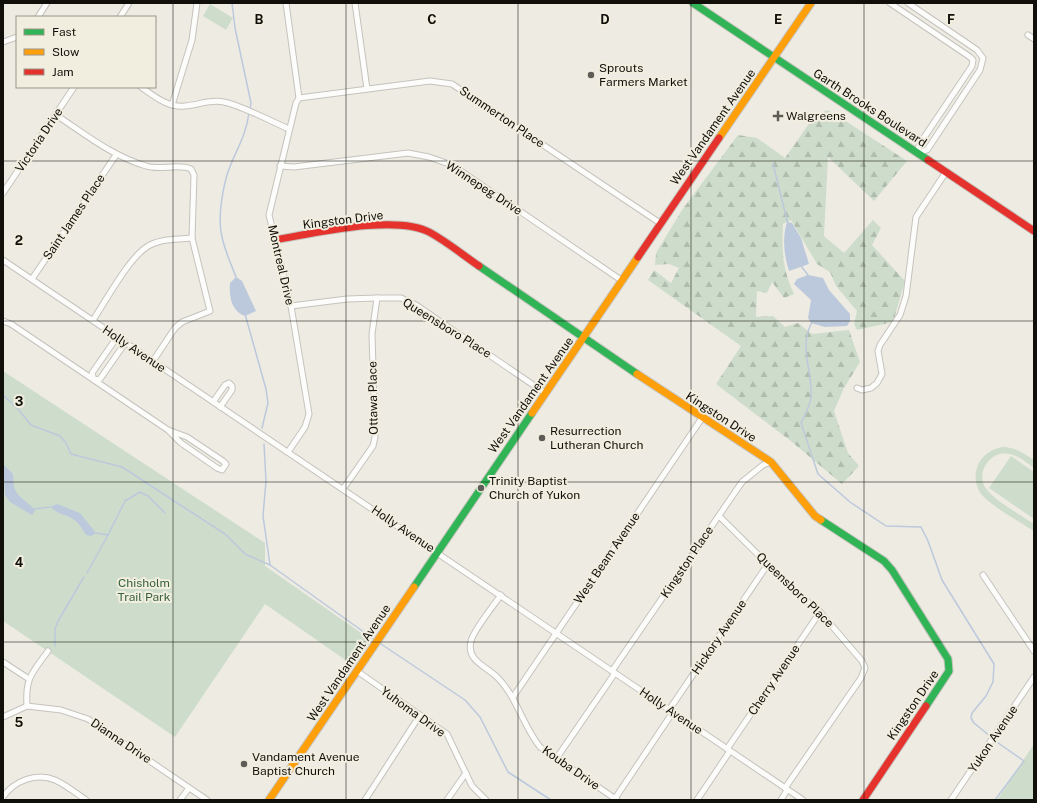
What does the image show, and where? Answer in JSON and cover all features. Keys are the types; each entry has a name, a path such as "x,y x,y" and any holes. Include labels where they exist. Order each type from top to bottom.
{"street":[{"path":"39,16 48,3"},
{"path":"121,16 129,3"},
{"path":"172,105 192,40 197,3"},
{"name":"Montreal Drive","path":"286,3 299,98 296,103 289,129 269,215 291,306 309,414 305,427 288,452"},
{"path":"355,3 367,89"},
{"name":"Garth Brooks Boulevard","path":"693,3 1034,230"},
{"name":"West Vandament Avenue","path":"270,800 436,552 811,3"},
{"path":"890,3 970,56 973,60 972,66 919,145 918,153 928,150 980,70 983,58 977,50 908,3"},
{"path":"914,19 919,11"},
{"path":"1028,35 1034,39"},
{"path":"3,42 16,37"},
{"name":"Summerton Place","path":"299,98 430,81 452,84 660,224"},
{"path":"960,84 968,89"},
{"name":"Victoria Drive","path":"3,193 73,88"},
{"path":"142,88 162,101 172,105 184,106 212,100 226,102 289,129"},
{"path":"56,115 116,155 157,169 184,166 191,169 194,175 192,238 210,311 182,322 175,328 153,361"},
{"path":"930,128 938,134"},
{"name":"Winnepeg Drive","path":"280,166 294,167 408,153 429,157 452,165 621,280"},
{"name":"Saint James Place","path":"32,279 116,155"},
{"path":"857,388 862,390 870,388 878,383 882,374 878,351 880,345 900,315 906,296 916,217 946,172"},
{"name":"Kingston Drive","path":"274,240 382,224 418,227 428,231 702,418 771,462 815,516 884,561 892,570 948,659 949,671 944,681 863,800"},
{"path":"93,320 134,259 142,250 162,241 192,238"},
{"name":"Holly Avenue","path":"3,260 803,800"},
{"name":"Ottawa Place","path":"343,489 373,446 375,437 372,334 377,298"},
{"name":"Queensboro Place","path":"291,306 346,299 401,298 416,305 545,392"},
{"path":"3,315 11,324"},
{"path":"3,321 11,324 168,430 181,443 211,464 222,470 225,468 226,464 217,457 187,437 168,430"},
{"path":"121,339 123,346 100,379 94,380 92,373 115,340 121,339"},
{"path":"212,402 225,385 229,384 232,386 232,390 220,407"},
{"name":"West Beam Avenue","path":"513,697 702,418"},
{"name":"Kingston Place","path":"556,759 742,482 763,465 771,462"},
{"name":"Queensboro Place","path":"719,516 798,594 820,612 862,661 865,668 861,678 786,789 781,800"},
{"name":"Hickory Avenue","path":"615,800 671,711 768,564"},
{"path":"983,575 1034,651"},
{"name":"Kouba Drive","path":"501,595 471,640 470,647 472,656 477,662 497,677 513,697 531,736 540,747 615,800"},
{"name":"Cherry Avenue","path":"697,800 820,612"},
{"path":"3,717 27,706 25,690 29,679 48,651"},
{"path":"3,662 29,679"},
{"name":"Yuhoma Drive","path":"357,671 447,734 472,786 486,800"},
{"name":"Yukon Avenue","path":"952,800 1032,686 1034,677"},
{"name":"Dianna Drive","path":"27,706 61,710 88,719 207,800"},
{"path":"365,800 420,715"},
{"path":"447,800 466,773"},
{"path":"3,797 12,786 33,776 54,779 85,800"},
{"path":"180,800 189,788"}],"green space":[{"path":"210,4 233,18 226,30 203,16"},
{"path":"827,110 907,161 874,201 828,157 824,236 844,253 873,220 881,228 872,245 905,281 893,322 857,330 854,324 857,311 836,286 830,272 817,264 791,220 783,224 783,252 787,276 794,294 784,298 772,282 767,293 757,291 756,317 773,316 785,327 798,323 812,334 849,330 860,362 844,388 834,411 848,453 859,466 842,484 792,442 716,384 741,346 648,280 654,270 671,283 679,268 669,264 655,265 656,253 682,210 738,135 757,138 785,158 813,118"},
{"name":"Chisholm Trail Park","path":"3,371 265,543 265,566 364,635 369,644 354,666 265,604 175,737 3,621"},
{"path":"1002,447 1015,449 1034,460 1034,468 1013,455 1004,453 998,455 992,458 984,468 982,474 985,487 994,497 1034,524 1034,531 992,504 981,494 977,487 976,472 980,461 988,453"},
{"path":"1011,456 1034,472 1034,519 989,488"},
{"path":"1034,744 1034,800 997,800"}],"water":[{"path":"787,222 792,223 801,238 809,264 789,271 784,246 784,234"},
{"path":"808,275 823,278 829,290 850,314 850,321 847,326 825,327 811,323 808,318 811,300 794,284 797,279"},
{"path":"236,277 242,281 256,311 245,316 237,311 231,298 230,283"},
{"path":"3,464 13,474 14,485 18,494 35,511 32,515 10,502 5,495"},
{"path":"57,504 80,513 96,533 91,536 86,535 77,522 50,507"}],"waterway":[{"path":"232,3 235,28 251,103 250,109"},
{"path":"236,277 226,252 220,220 223,190 228,172 244,133 249,113"},
{"path":"773,164 788,224"},
{"path":"801,266 808,275 807,277"},
{"path":"245,314 266,389 268,403 262,428"},
{"path":"812,322 806,341 811,397 801,423 818,474 850,502 886,526 921,527 928,541 942,580 994,664 993,682 986,696 972,713 971,718 974,723 991,737"},
{"path":"3,395 18,409 31,425 60,436 66,443 71,454 122,467 225,534 245,554 270,565 375,640"},
{"path":"264,444 266,481 263,516 270,565"},
{"path":"87,573 125,501 140,492 148,496 165,513"},
{"path":"34,509 50,507"},
{"path":"96,533 108,535"},
{"path":"55,646 55,629 58,621 84,577"},
{"path":"378,642 465,700 480,717 508,772 551,800"},
{"path":"994,740 1024,761 995,800"}],"traffic: fast":[{"path":"693,3 928,160"},
{"path":"479,266 637,374"},
{"path":"414,587 532,413"},
{"path":"821,520 884,561 892,570 948,659 949,671 926,706"}],"traffic: slow":[{"path":"719,138 811,3"},
{"path":"532,413 638,257"},
{"path":"637,374 771,462 815,516 821,520"},
{"path":"269,800 414,587"}],"traffic: jam":[{"path":"638,257 719,138"},
{"path":"928,160 1034,231"},
{"path":"274,240 353,227 375,225 414,227 429,232 479,266"},
{"path":"863,800 926,706"}],"place":[{"name":"Sprouts Farmers Market","path":"591,75"},
{"name":"Walgreens","path":"778,116"},
{"name":"Resurrection Lutheran Church","path":"542,438"},
{"name":"Trinity Baptist Church of Yukon","path":"481,488"},
{"name":"Vandament Avenue Baptist Church","path":"244,764"}]}
